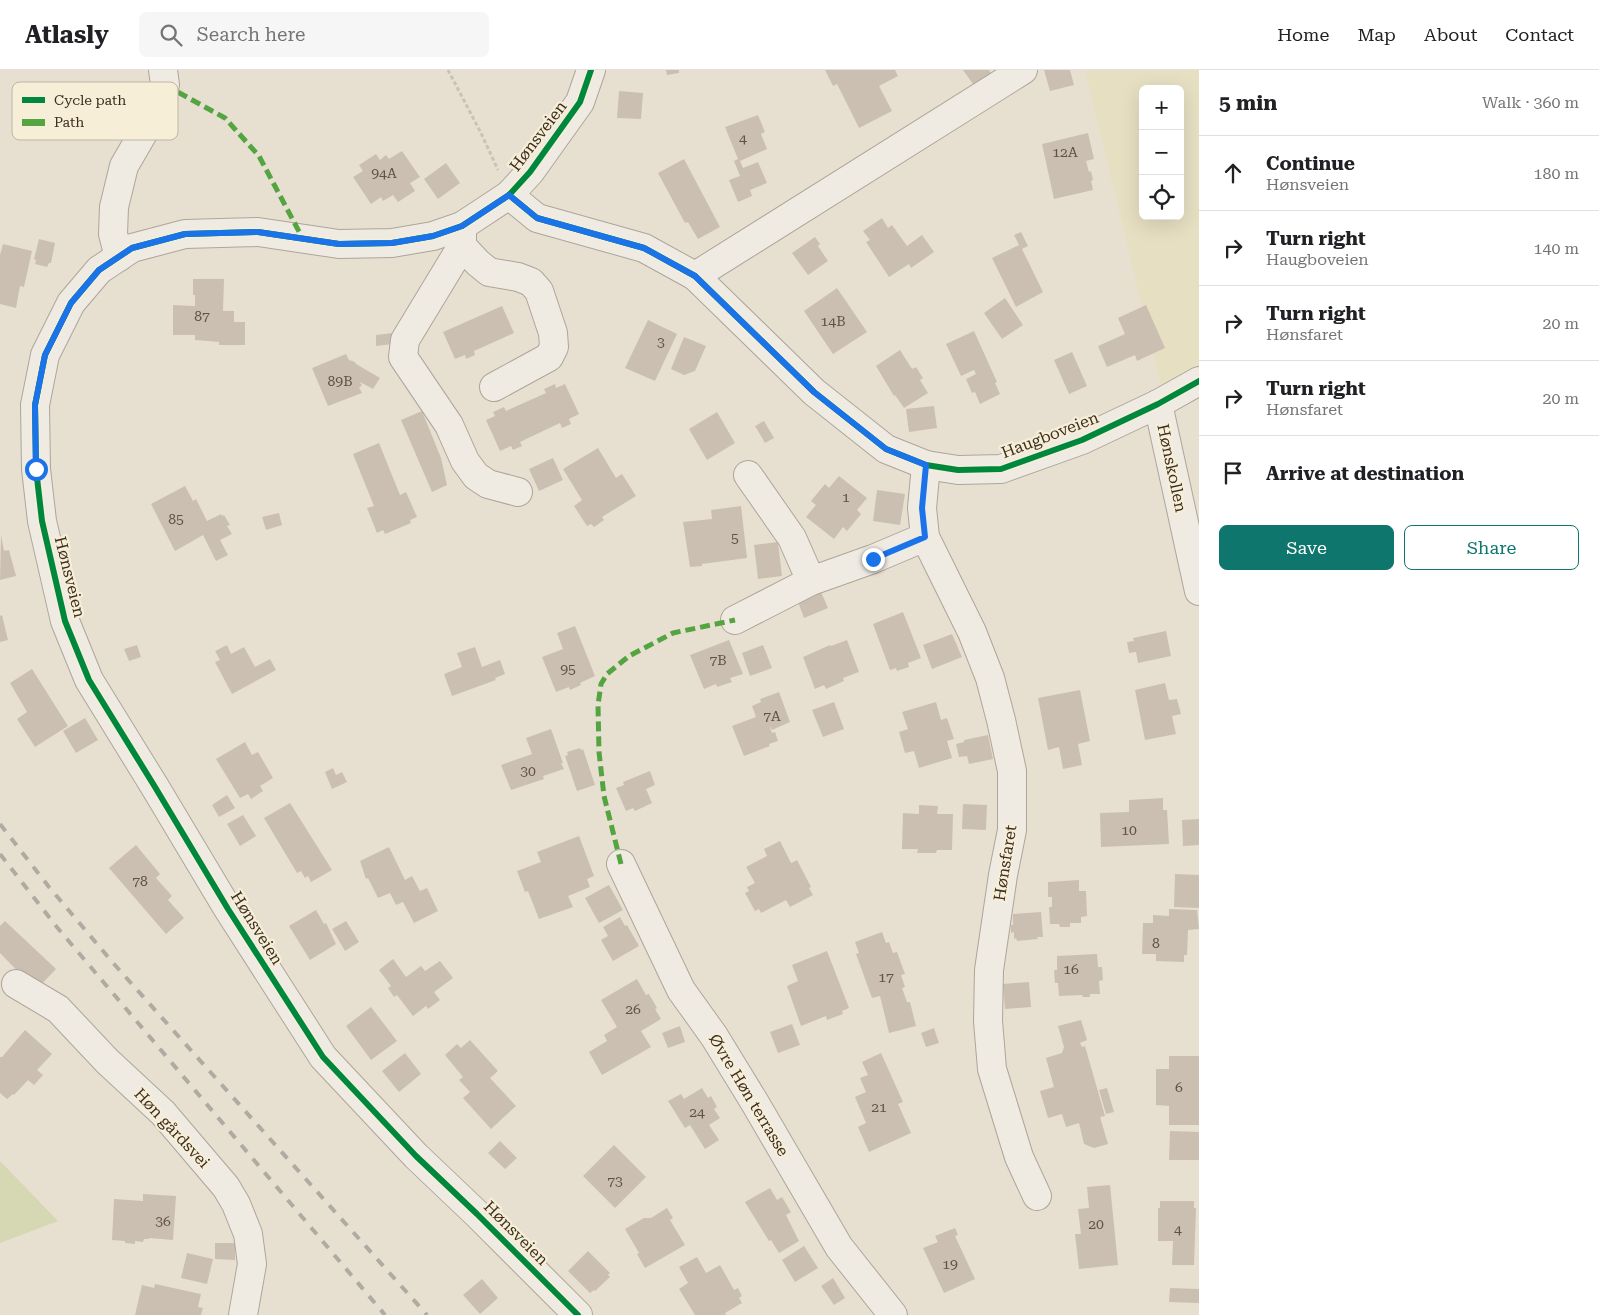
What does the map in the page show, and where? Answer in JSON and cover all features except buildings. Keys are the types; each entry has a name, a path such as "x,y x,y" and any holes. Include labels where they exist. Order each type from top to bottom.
{"street":[{"name":"Hønsveien","path":"578,1315 478,1214 416,1156 323,1057 228,909 156,787 89,680 66,620 42,521 36,469 35,405 45,355 71,303 99,270 132,248 185,234 258,232 339,244 392,243 433,236 462,236 509,195 536,165 580,102 591,70"},
{"path":"695,276 1023,70"},
{"path":"119,257 114,234 114,207 124,166 139,140"},
{"name":"Haugboveien","path":"509,195 537,218 644,248 695,276 814,392 886,449 926,465 958,470 1001,469 1082,440 1158,404 1199,381"},
{"path":"462,236 478,263 489,272 518,277 531,282 538,291 553,333 554,347 549,357 494,388"},
{"path":"462,236 405,340 403,357 450,425 465,461 476,476 488,484 518,492"},
{"name":"Hønskollen","path":"1158,404 1199,591"},
{"name":"Hønsfaret","path":"926,465 922,508 925,537 972,632 990,678 1012,771 1012,830 1003,875 989,970 988,1022 992,1069 1019,1157 1037,1196"},
{"path":"748,475 792,538 811,581"},
{"path":"735,620 811,581 873,559 925,537"},
{"name":"Øvre Høn terrasse","path":"621,864 681,990 714,1036 840,1247 893,1315"},
{"name":"Høn gårdsvei","path":"16,984 58,1009 107,1061 163,1114 226,1187 236,1204 248,1234 252,1264 243,1315"}],"path":[{"path":"448,70 481,133 509,195"}],"shaded area":[{"path":"1085,70 1199,70 1199,366 1161,385"}],"green space":[{"path":"0,1161 58,1221 0,1243"}],"railway":[{"path":"0,824 49,887 114,964 427,1315"},
{"path":"0,854 56,926 385,1315"}],"marked path":[{"path":"178,92 225,118 259,156 303,239"},
{"path":"621,864 604,796 599,752 598,705 601,684 607,674 629,656 673,633 735,620"}],"cycle path":[{"path":"578,1315 416,1156 323,1057 228,909 89,680 65,621 42,521 36,469 35,405 45,355 71,303 99,270 132,248 185,234 258,232 339,244 392,243 433,236 462,226 509,195 530,172 580,102 591,70"},
{"path":"509,195 537,218 644,248 695,276 814,392 886,449 926,465 958,470 1001,469 1082,440 1158,404 1199,381"}],"route":[{"path":"36,469 35,405 45,355 71,303 99,270 132,248 185,234 258,232 339,244 392,243 433,236 462,226 509,195 537,218 644,248 695,276 814,392 886,449 926,465 922,508 925,537 873,559"}]}
